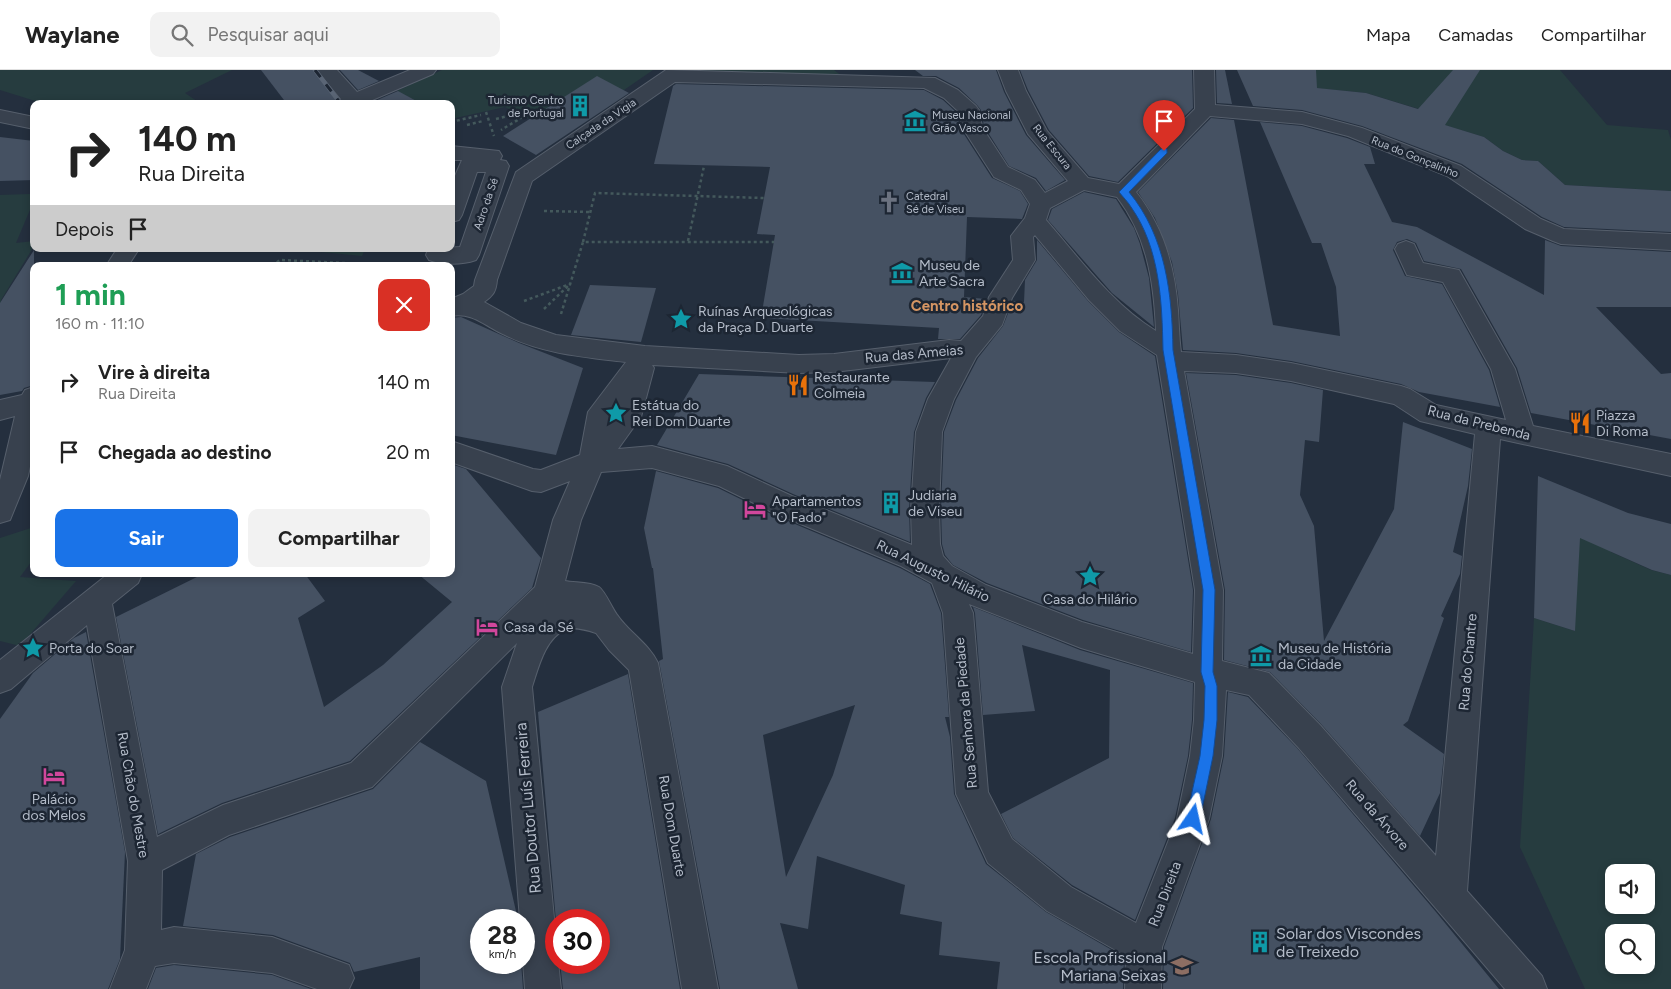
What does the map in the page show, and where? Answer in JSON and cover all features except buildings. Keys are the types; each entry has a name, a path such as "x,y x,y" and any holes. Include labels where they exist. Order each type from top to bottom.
{"street":[{"path":"327,70 349,100"},
{"path":"355,100 426,70"},
{"name":"Rua Escura","path":"1008,70 1016,91 1038,134 1081,183 1124,192"},
{"path":"1124,192 1205,110 1204,70"},
{"path":"675,73 852,76 928,82 951,94 969,110 972,127 1001,172 1028,185 1038,212 1086,280 1128,325 1169,355"},
{"name":"Calçada da Vigia","path":"523,177 675,73"},
{"name":"Rua do Gonçalinho","path":"1205,110 1302,118 1355,132 1454,171 1533,224 1561,236 1671,242"},
{"path":"0,116 30,122"},
{"path":"455,153 486,154 502,158 512,162 523,177"},
{"name":"Adro da Sé","path":"438,252 437,255 468,255 499,166 469,165 455,204"},
{"name":"Adro da Sé","path":"485,285 523,177"},
{"path":"1038,212 1081,183"},
{"name":"Rua Direita","path":"1124,192 1140,215 1159,258 1167,314 1169,355 1209,590 1207,672 1211,686 1206,756 1193,819 1144,947 1143,989"},
{"name":"Rua das Ameias","path":"455,307 479,309 513,329 554,344 645,355 761,363 834,363 949,349 967,352 994,319 1001,297 1024,260 1022,236 1038,212"},
{"path":"1406,249 1415,269 1452,276 1503,369 1523,435"},
{"path":"455,306 471,300 485,285"},
{"path":"485,285 487,303 501,321"},
{"path":"944,577 930,561 926,544 926,486 929,432 941,398 967,352"},
{"path":"528,652 548,592 567,520 592,462 628,417 645,355"},
{"name":"Rua da Prebenda","path":"1169,355 1300,374 1400,396 1429,414 1671,465"},
{"path":"0,410 30,401"},
{"path":"0,512 15,476 30,409"},
{"name":"Rua do Chantre","path":"1448,897 1488,427"},
{"name":"Rua Augusto Hilário","path":"455,452 532,480 541,481 592,462 652,457 727,477 782,504 911,557 976,594 1081,635 1207,672"},
{"path":"0,678 33,648 124,577"},
{"name":"Rua Senhora da Piedade","path":"944,577 958,613 972,794 1000,851 1059,899 1144,947"},
{"path":"548,592 591,597 604,623"},
{"path":"146,861 223,821 361,776 548,592"},
{"name":"Rua Chão do Mestre","path":"97,600 146,861 143,950 128,989"},
{"path":"528,652 539,635 552,621 559,617 581,615 604,623"},
{"name":"Rua Dom Duarte","path":"604,623 622,644 643,663 700,989"},
{"name":"Rua Doutor Luís Ferreira","path":"528,652 517,687 543,989"},
{"name":"Rua da Árvore","path":"1207,672 1258,683 1309,736 1529,989"},
{"path":"143,950 174,945 272,955 336,978"}],"path":[{"path":"486,112 494,136"},
{"path":"455,121 481,115"},
{"path":"496,118 512,115 520,118 500,130"},
{"path":"688,242 704,166"},
{"path":"560,319 583,242 595,192 764,198"},
{"path":"511,211 591,212"},
{"path":"583,242 774,242"},
{"path":"277,262 280,260 326,262"},
{"path":"526,300 571,284"},
{"path":"540,313 571,284"}],"green space":[{"path":"0,70 232,70 185,93 195,100 32,100 0,90"},
{"path":"442,70 653,70 624,90 530,119 505,107 455,118 455,100 414,100 397,91"},
{"path":"699,70 834,70 842,76 694,73"},
{"path":"1316,70 1560,70 1607,125 1668,130 1671,140 1671,191 1565,185 1538,161 1522,160 1503,151 1484,137 1444,125 1419,109 1366,93 1303,87"},
{"path":"30,194 30,210 16,243 30,241 30,252 1,300 0,344 0,195"},
{"path":"321,252 364,252 362,256"},
{"path":"1565,526 1612,543 1611,552 1651,570 1671,575 1671,989 1585,989 1520,847 1534,618 1575,631"},
{"path":"30,528 30,563 20,577 76,581 20,646 0,641 0,538"}],"railway":[{"path":"315,70 338,100"}],"place":[{"name":"Turismo Centro de Portugal","path":"580,106"},
{"name":"Museu Nacional Grão Vasco","path":"915,121"},
{"name":"Catedral Sé de Viseu","path":"889,202"},
{"name":"Museu de Arte Sacra","path":"902,273"},
{"name":"Ruínas Arqueológicas da Praça D. Duarte","path":"681,319"},
{"name":"Restaurante Colmeia","path":"798,385"},
{"name":"Estátua do Rei Dom Duarte","path":"616,413"},
{"name":"Piazza Di Roma","path":"1580,423"},
{"name":"Judiaria de Viseu","path":"891,503"},
{"name":"Apartamentos \"O Fado\"","path":"755,509"},
{"name":"Casa do Hilário","path":"1090,576"},
{"name":"Casa da Sé","path":"487,627"},
{"name":"Porta do Soar","path":"33,648"},
{"name":"Museu de História da Cidade","path":"1261,656"},
{"name":"Palácio dos Melos","path":"54,776"},
{"name":"Solar dos Viscondes de Treixedo","path":"1260,942"},
{"name":"Escola Profissional Mariana Seixas","path":"1182,966"}],"district":[{"name":"Centro histórico","path":"967,306"}],"route":[{"path":"1164,151 1124,192 1136,206 1159,258 1167,314 1168,350 1209,590 1207,672 1211,686 1210,720 1206,756 1193,819"}]}
